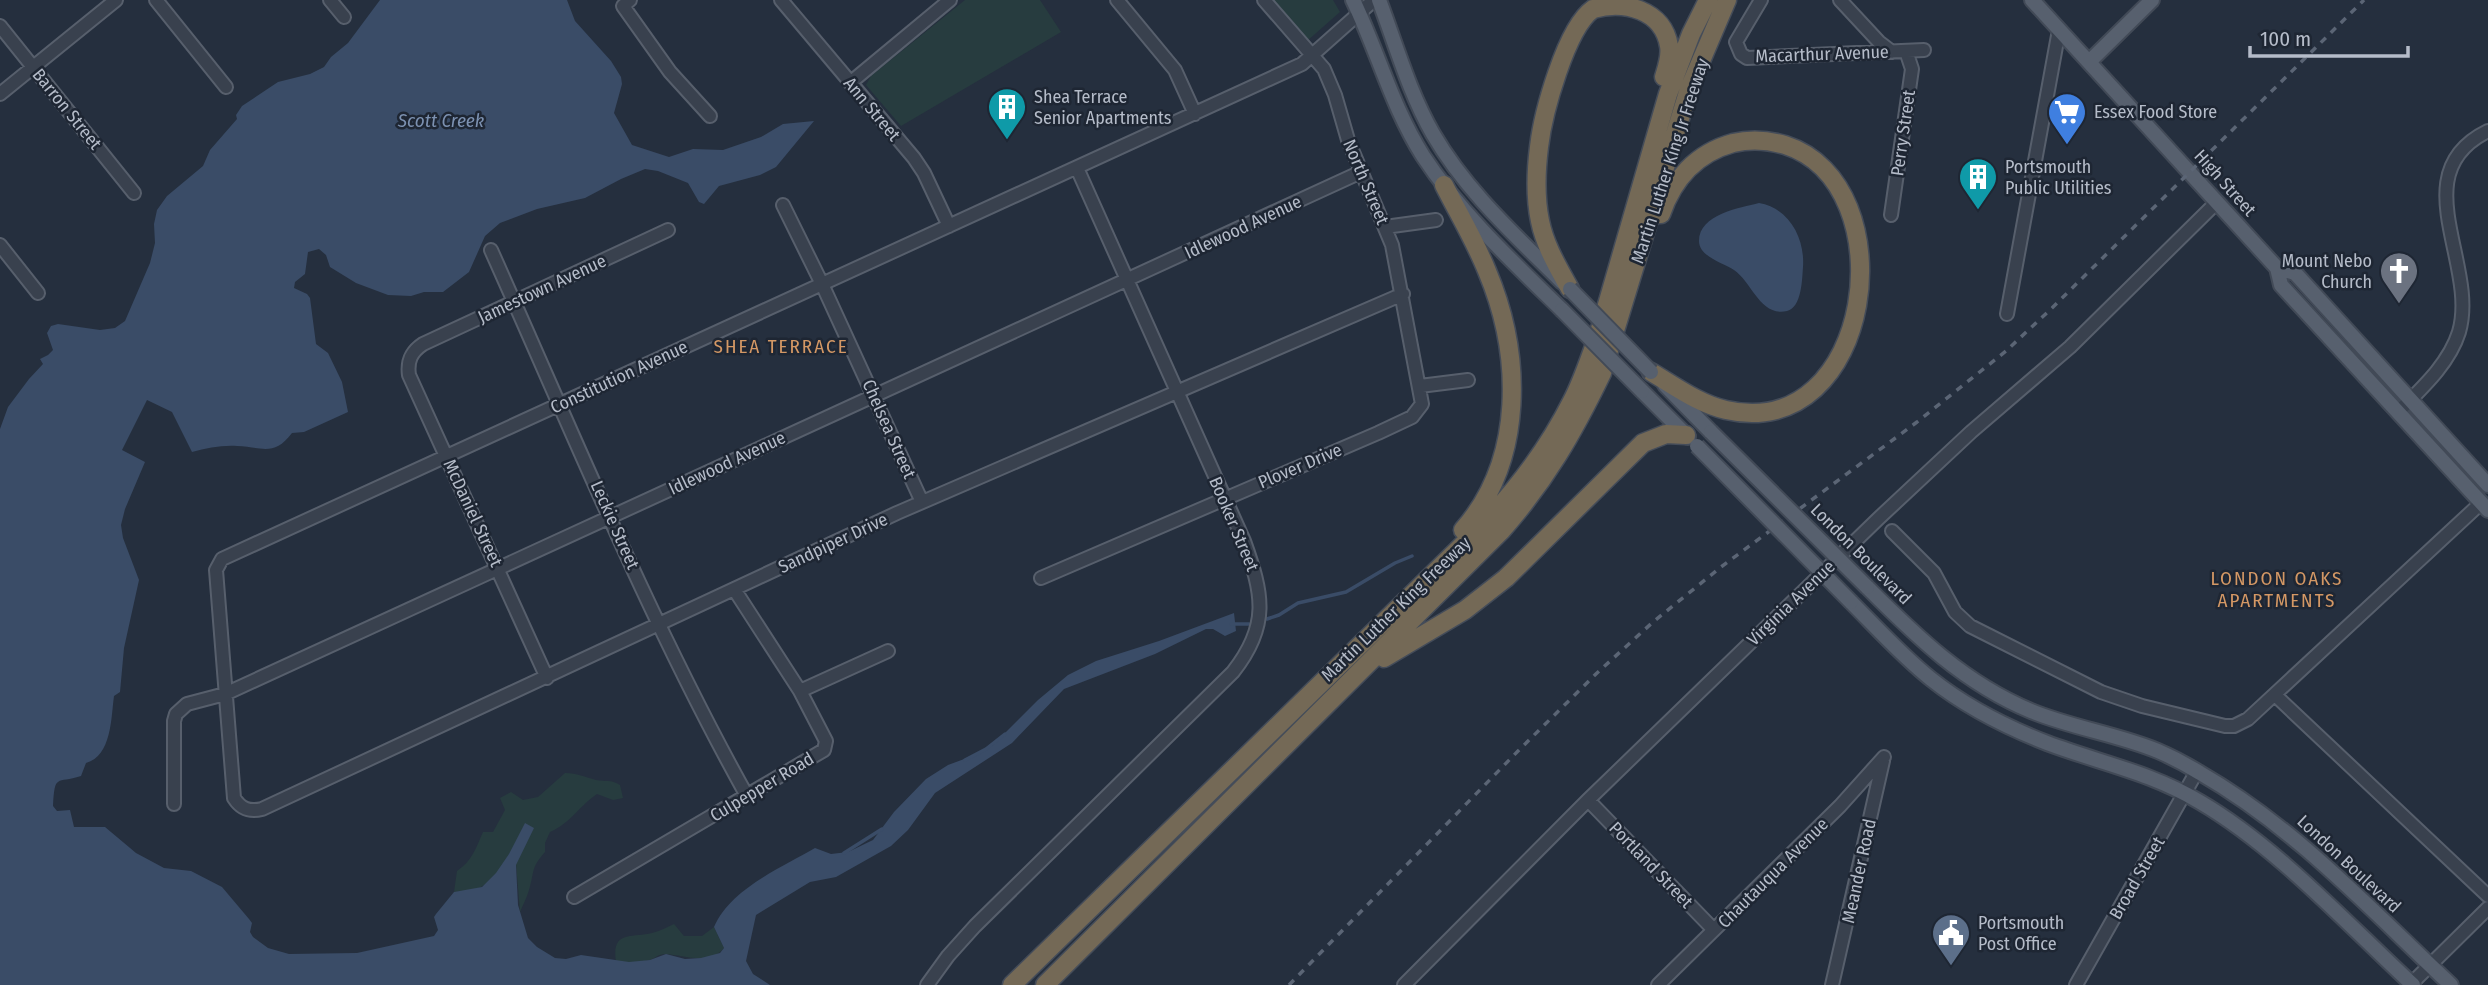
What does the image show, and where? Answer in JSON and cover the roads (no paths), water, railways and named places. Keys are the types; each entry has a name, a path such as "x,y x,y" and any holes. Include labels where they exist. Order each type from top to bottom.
{"highway":[{"name":"Martin Luther King Jr Freeway","path":"1651,150 1674,75 1707,0"},
{"name":"Martin Luther King Jr Freeway","path":"1631,285 1689,89 1727,0"},
{"path":"1570,289 1544,240 1539,219 1539,144 1556,78 1572,37 1580,22 1602,4 1623,1 1643,6 1662,24 1669,47 1669,59 1659,96 1651,150"},
{"path":"1631,285 1664,205 1677,181 1700,157 1714,150 1745,140 1761,140 1791,148 1818,163 1834,181 1846,201 1859,253 1858,302 1843,355 1812,391 1792,403 1769,411 1734,411 1708,404 1651,372"},
{"name":"Martin Luther King Freeway","path":"1012,985 1503,503 1527,473 1574,398 1598,335 1651,150"},
{"path":"1393,611 1465,528 1483,503 1504,452 1512,410 1510,353 1497,297 1475,245 1444,185"},
{"name":"Martin Luther King Freeway","path":"1045,985 1502,530 1549,472 1583,412 1602,373 1631,285"},
{"path":"1337,694 1378,661 1484,597 1643,443 1666,434 1692,441"},
{"path":"1057,985 1091,939"}],"main road":[{"name":"London Boulevard","path":"1377,0 1419,106 1433,134 1456,170 1488,208 1938,656 1989,690 2032,711 2158,751 2197,771 2259,810 2290,834 2451,985"},
{"name":"High Street","path":"2032,0 2277,268 2281,285 2485,507"},
{"path":"2089,62 2152,0"},
{"path":"1356,7 1391,96 1423,155 1444,185 1493,241 1925,674 1956,698 1983,713 2048,743 2136,771 2185,793 2229,820 2271,852 2411,985"},
{"name":"High Street","path":"2277,268 2295,273 2488,485"}],"street":[{"path":"0,93 116,0"},
{"path":"156,0 226,87"},
{"path":"330,0 344,17"},
{"path":"630,0 622,6 670,72 710,116"},
{"name":"Ann Street","path":"781,0 924,173 949,226"},
{"path":"850,83 950,0"},
{"path":"1117,0 1175,70 1195,114"},
{"name":"North Street","path":"1264,0 1324,69 1335,94 1348,140 1392,245 1420,386"},
{"name":"Constitution Avenue","path":"271,805 255,811 248,810 233,798 216,570 222,559 1302,64 1313,56 1356,7 1377,0"},
{"name":"Macarthur Avenue","path":"1761,0 1736,42 1741,54 1747,58 1924,50"},
{"path":"1840,0 1879,42 1892,52"},
{"name":"Barron Street","path":"0,26 134,193"},
{"path":"2007,313 2059,30"},
{"name":"Perry Street","path":"1891,215 1912,69 1906,51"},
{"path":"2398,412 2439,369 2460,329 2461,285 2445,203 2448,176 2461,152 2470,142 2488,131"},
{"name":"Booker Street","path":"927,985 975,926 1233,672 1251,646 1257,627 1260,592 1244,541 1077,168"},
{"name":"Idlewood Avenue","path":"174,804 174,721 176,714 187,704 225,694 1361,172"},
{"name":"Virginia Avenue","path":"1404,985 1588,800 1879,518 1971,432 2070,348 2217,202"},
{"name":"Chelsea Street","path":"783,205 922,502"},
{"path":"1385,227 1436,219"},
{"name":"Jamestown Avenue","path":"416,349 668,230"},
{"path":"0,245 38,293"},
{"name":"Leckie Street","path":"491,250 659,625 702,714 747,796"},
{"name":"Sandpiper Drive","path":"271,805 922,502 1402,294"},
{"name":"McDaniel Street","path":"416,349 410,359 409,376 547,678"},
{"path":"1420,386 1468,380"},
{"name":"Plover Drive","path":"1041,578 1412,417 1422,404 1420,386"},
{"path":"1892,531 1934,573 1950,604 1963,620 2101,692 2142,706 2225,726 2242,723 2485,507"},
{"name":"Culpepper Road","path":"574,897 824,750 826,741 800,691 734,589"},
{"path":"800,691 888,651"},
{"path":"2275,695 2488,896"},
{"name":"Chautauqua Avenue","path":"1658,985 1840,806 1884,757"},
{"name":"Meander Road","path":"1832,985 1884,757"},
{"name":"Broad Street","path":"2076,985 2197,771"},
{"name":"Portland Street","path":"1588,800 1714,930"},
{"path":"2411,985 2488,908"}],"water":[{"name":"Scott Creek","path":"380,0 567,0 575,21 611,61 621,77 622,84 614,113 632,145 669,157 693,149 723,150 761,137 783,124 814,121 776,167 760,175 719,186 704,204 699,202 688,183 658,171 645,169 585,198 537,209 500,223 485,236 469,272 443,292 424,292 411,296 388,295 356,283 330,267 326,255 319,249 308,252 305,274 295,282 294,288 310,298 316,344 328,353 342,382 348,412 304,432 292,433 273,448 226,446 192,452 172,412 147,400 122,450 145,462 121,525 123,538 139,580 124,648 120,692 114,696 109,735 101,753 86,763 81,776 58,782 55,789 53,806 57,811 70,810 74,827 105,827 136,853 164,868 191,871 222,887 252,923 250,932 253,937 268,948 289,954 357,953 434,936 438,930 434,917 436,914 454,892 482,887 496,873 525,823 534,828 516,865 518,905 528,938 537,947 555,958 566,959 581,955 629,962 650,960 666,954 685,959 701,958 720,953 724,948 714,927 722,913 744,890 815,848 831,854 848,852 873,840 894,812 926,779 948,765 993,745 1038,700 1068,675 1096,661 1234,613 1236,631 1225,636 1213,629 1206,629 1155,654 1064,689 1012,743 935,793 908,830 891,846 836,877 810,882 756,915 746,961 753,974 770,985 0,985 0,429 8,407 43,364 40,359 53,350 47,333 51,326 58,324 100,330 115,328 125,321 150,263 155,243 154,224 157,210 167,196 203,166 210,150 237,119 236,115 242,106 278,82 310,74 324,67 331,57 348,43"},
{"path":"1759,203 1770,206 1787,218 1801,245 1803,267 1800,292 1796,304 1787,311 1770,309 1763,304 1740,275 1707,255 1700,247 1701,232 1713,218"}],"waterway":[{"path":"1267,619 1298,603 1346,592 1412,556"},
{"path":"1231,624 1249,624"},
{"path":"965,760 986,749 1005,734"},
{"path":"844,853 882,829"}],"railway":[{"path":"1289,985 1597,673 1653,622 1721,567 1917,422 2006,351 2364,0"}],"place":[{"name":"Shea Terrace Senior Apartments","path":"1007,141"},
{"name":"Essex Food Store","path":"2067,146"},
{"name":"Portsmouth Public Utilities","path":"1978,211"},
{"name":"Mount Nebo Church","path":"2399,305"},
{"name":"Portsmouth Post Office","path":"1951,967"}],"district":[{"name":"SHEA TERRACE","path":"781,346"},
{"name":"LONDON OAKS APARTMENTS","path":"2277,589"}]}
